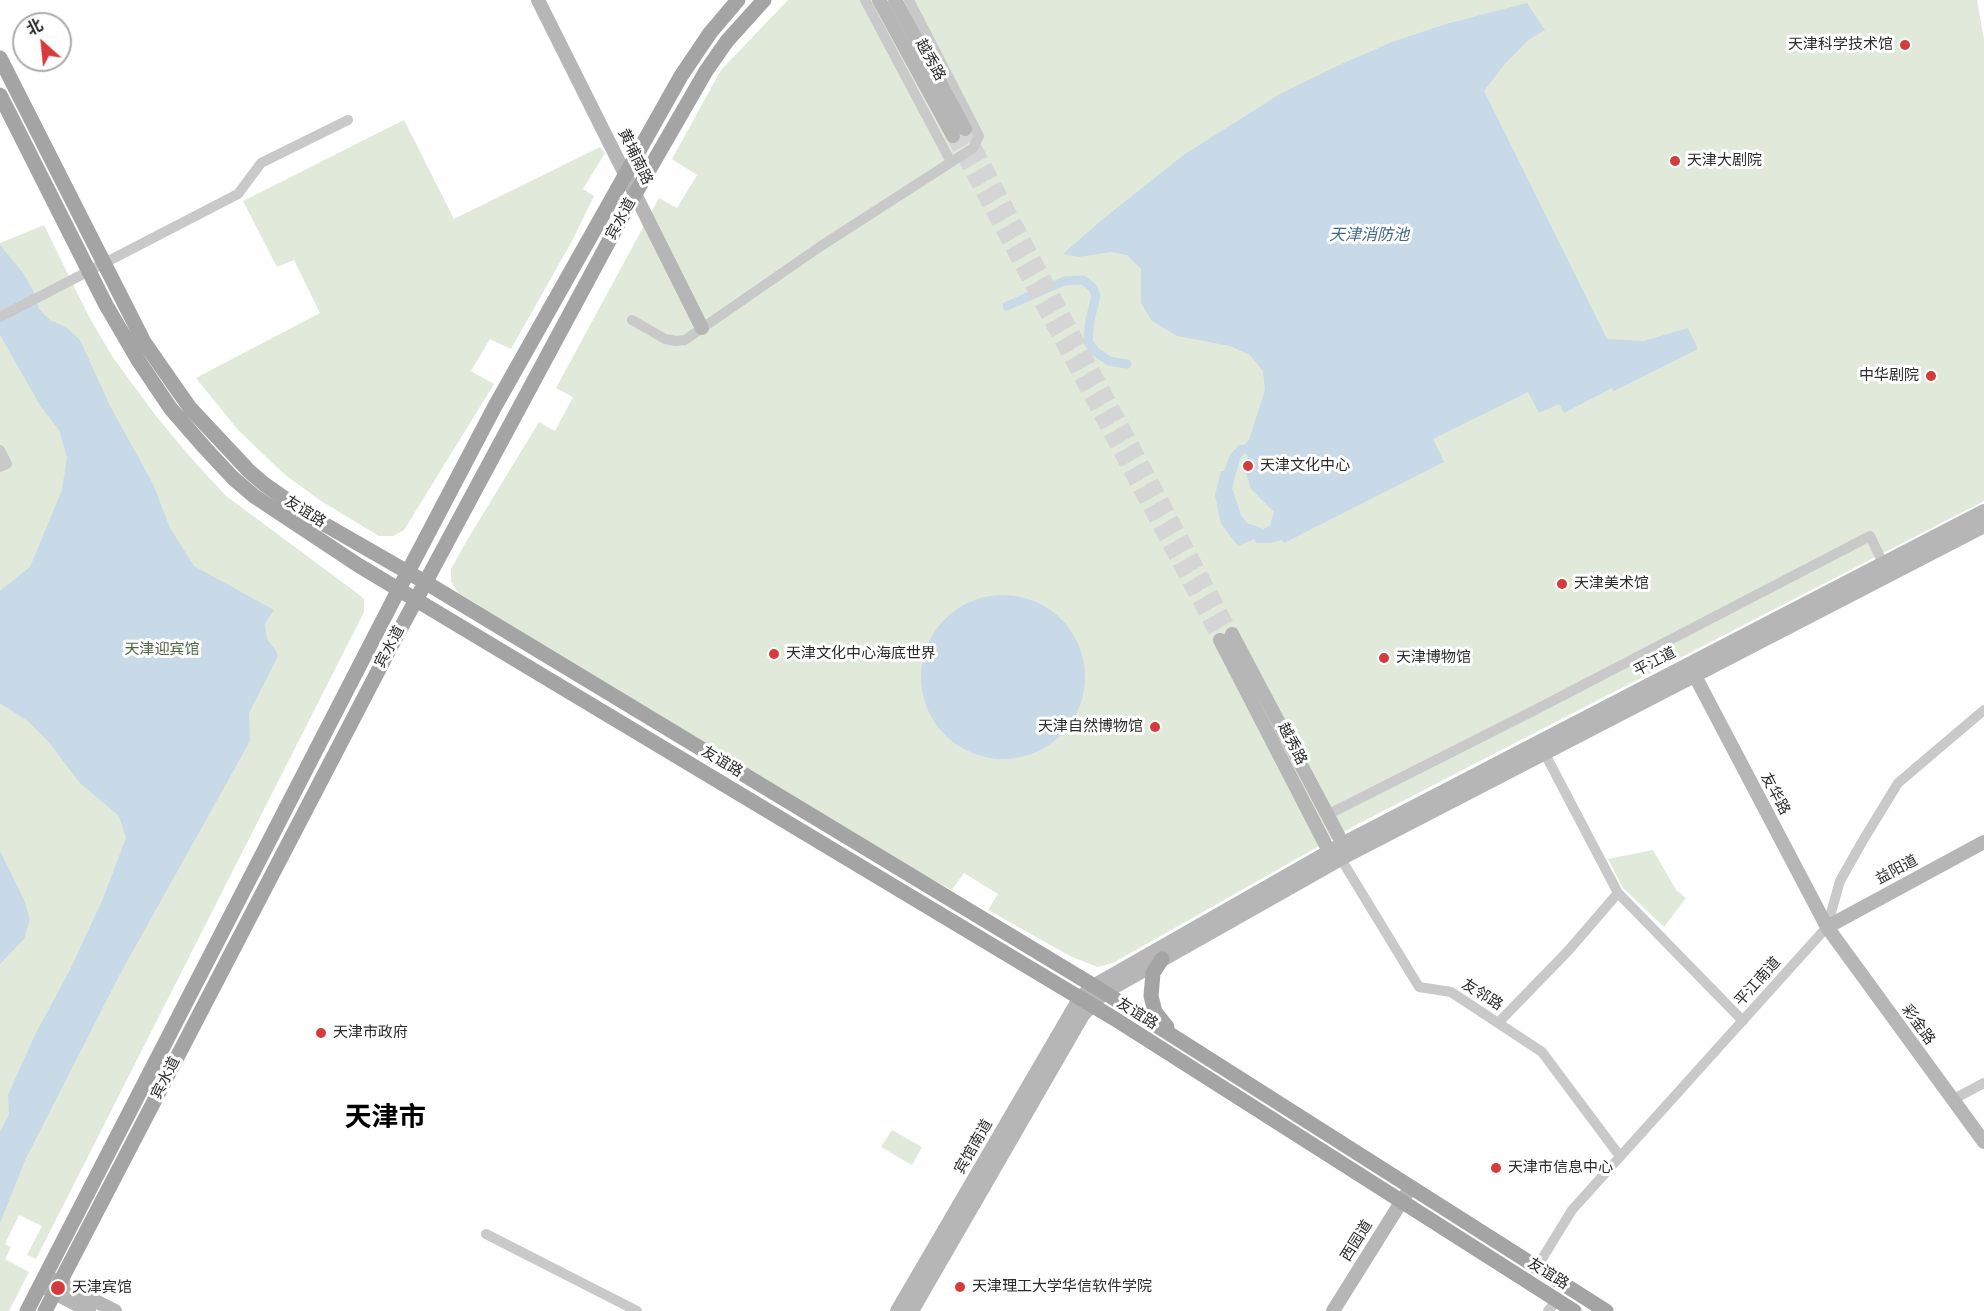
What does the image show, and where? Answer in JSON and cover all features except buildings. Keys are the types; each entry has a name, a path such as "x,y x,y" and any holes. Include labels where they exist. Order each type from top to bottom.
{"main road":[{"name":"黄埔南路","path":"538,0 628,171"},
{"name":"黄埔南路","path":"545,0 704,324"},
{"name":"宾水道","path":"45,1311 50,1284 399,589 494,408 681,76 710,33 738,0"},
{"name":"宾水道","path":"27,1311 50,1284 416,598 637,190 706,71 727,40 764,0"},
{"name":"越秀路","path":"879,0 959,132 895,0"},
{"name":"友谊路","path":"0,58 144,342 190,408 249,471 310,516 425,582 1098,989 1194,1050 1409,1197 1552,1305 1574,1311"},
{"name":"友谊路","path":"0,95 123,338 171,409 233,478 275,512 1409,1197 1537,1267 1606,1311"},
{"name":"平江道","path":"1339,854 1984,511"},
{"name":"平江道","path":"1339,854 1545,754 1984,526"},
{"name":"越秀路","path":"1226,637 1327,816 1339,854 1226,637"},
{"name":"友华路","path":"1695,676 1827,927"},
{"name":"益阳道","path":"1827,927 1984,842"},
{"path":"1098,989 1162,959 1339,854"},
{"path":"1085,1002 1098,989 1339,854"},
{"name":"彩金路","path":"1827,927 1984,1142"},
{"path":"1162,959 1152,978 1153,1008 1165,1026 1187,1041 1194,1050"},
{"name":"宾馆南道","path":"897,1311 1085,1002"},
{"name":"宾馆南道","path":"912,1311 1085,1002"},
{"name":"西园道","path":"1333,1311 1409,1197"},
{"name":"西园道","path":"1342,1311 1409,1197"},
{"path":"50,1284 89,1311"},
{"path":"50,1284 115,1311"}],"street":[{"path":"865,0 951,161"},
{"path":"633,318 672,338 682,337 973,148 979,136 909,0"},
{"path":"0,317 238,194 261,163 348,120"},
{"path":"0,450 7,464 0,467"},
{"path":"1327,816 1535,711 1870,536 1883,563"},
{"name":"平江南道","path":"1537,1267 1572,1210 1619,1155 1827,927 1840,881 1898,783 1984,710"},
{"path":"1545,754 1618,893 1743,1021"},
{"name":"友邻路","path":"1339,854 1419,987 1451,992 1542,1052 1619,1155"},
{"path":"1498,1023 1568,951 1618,893"},
{"path":"1952,1100 1984,1083"},
{"path":"486,1234 637,1311"}],"green space":[{"name":"天津文化中心","path":"788,0 1977,0 1984,39 1984,501 1358,824 1113,963 1098,967 1072,957 988,910 998,894 964,873 952,890 869,846 457,592 451,581 451,569 539,422 555,431 573,397 556,388 659,198 677,208 697,175 672,159 721,70"},
{"path":"404,120 454,219 600,147 605,153 583,189 594,196 572,241 511,349 490,339 471,371 494,384 404,530 393,536 379,536 321,501 284,474 238,430 196,378 320,313 294,260 277,267 243,201"},
{"name":"天津迎宾馆","path":"44,225 88,315 112,356 156,416 226,496 357,593 364,599 364,612 36,1259 27,1255 42,1226 19,1215 5,1244 11,1247 5,1259 29,1272 9,1311 0,1311 0,243"},
{"path":"1653,850 1676,890 1686,898 1664,927 1623,888 1608,859"},
{"path":"892,1130 922,1147 912,1165 881,1147"}],"water":[{"name":"天津消防池","path":"1527,3 1545,30 1528,40 1504,65 1484,91 1607,339 1644,341 1688,328 1698,349 1614,391 1612,388 1564,413 1559,404 1539,413 1528,392 1433,439 1444,462 1284,543 1282,540 1257,543 1254,539 1238,546 1221,524 1215,495 1221,471 1224,471 1230,455 1239,445 1244,445 1249,440 1265,390 1263,371 1250,355 1230,346 1177,336 1152,321 1141,303 1141,269 1127,255 1111,252 1078,257 1063,254 1185,154 1280,94 1392,42 1446,24","holes":["1244,453 1248,455 1245,469 1251,489 1274,512 1270,525 1264,529 1247,523 1241,515 1232,488 1240,459"]},
{"path":"0,245 23,273 33,290 39,309 50,320 66,327 80,340 110,406 153,484 170,528 194,566 274,610 265,624 267,639 278,656 249,713 250,741 120,974 25,1160 0,1223 0,1132 9,1114 8,1095 36,1033 70,970 102,901 126,838 119,816 80,783 48,741 29,722 0,703 0,591 30,567 62,490 67,457 59,430 41,407 0,335"},
{"path":"1003,595 1019,596 1034,601 1061,619 1079,646 1084,661 1084,693 1079,708 1061,735 1034,753 1019,758 1003,759 987,758 972,753 945,735 927,708 922,693 921,677 922,661 927,646 945,619 972,601 987,596"},
{"path":"0,851 24,900 30,919 24,939 0,964"}],"waterway":[{"path":"1007,306 1064,281 1083,280 1093,288 1096,296 1088,342 1096,352 1109,361 1127,364"}],"tunnel":[{"path":"965,129 1232,634"},
{"path":"953,136 1220,640"}],"place":[{"name":"天津科学技术馆","path":"1905,45"},
{"name":"天津大剧院","path":"1675,161"},
{"name":"中华剧院","path":"1931,376"},
{"name":"天津文化中心","path":"1248,466"},
{"name":"天津美术馆","path":"1562,584"},
{"name":"天津文化中心海底世界","path":"774,654"},
{"name":"天津博物馆","path":"1384,658"},
{"name":"天津自然博物馆","path":"1155,727"},
{"name":"天津市政府","path":"321,1033"},
{"name":"天津市信息中心","path":"1496,1168"},
{"name":"天津理工大学华信软件学院","path":"960,1287"},
{"name":"天津宾馆","path":"58,1288"}],"district":[{"name":"天津市","path":"385,1119"}]}
